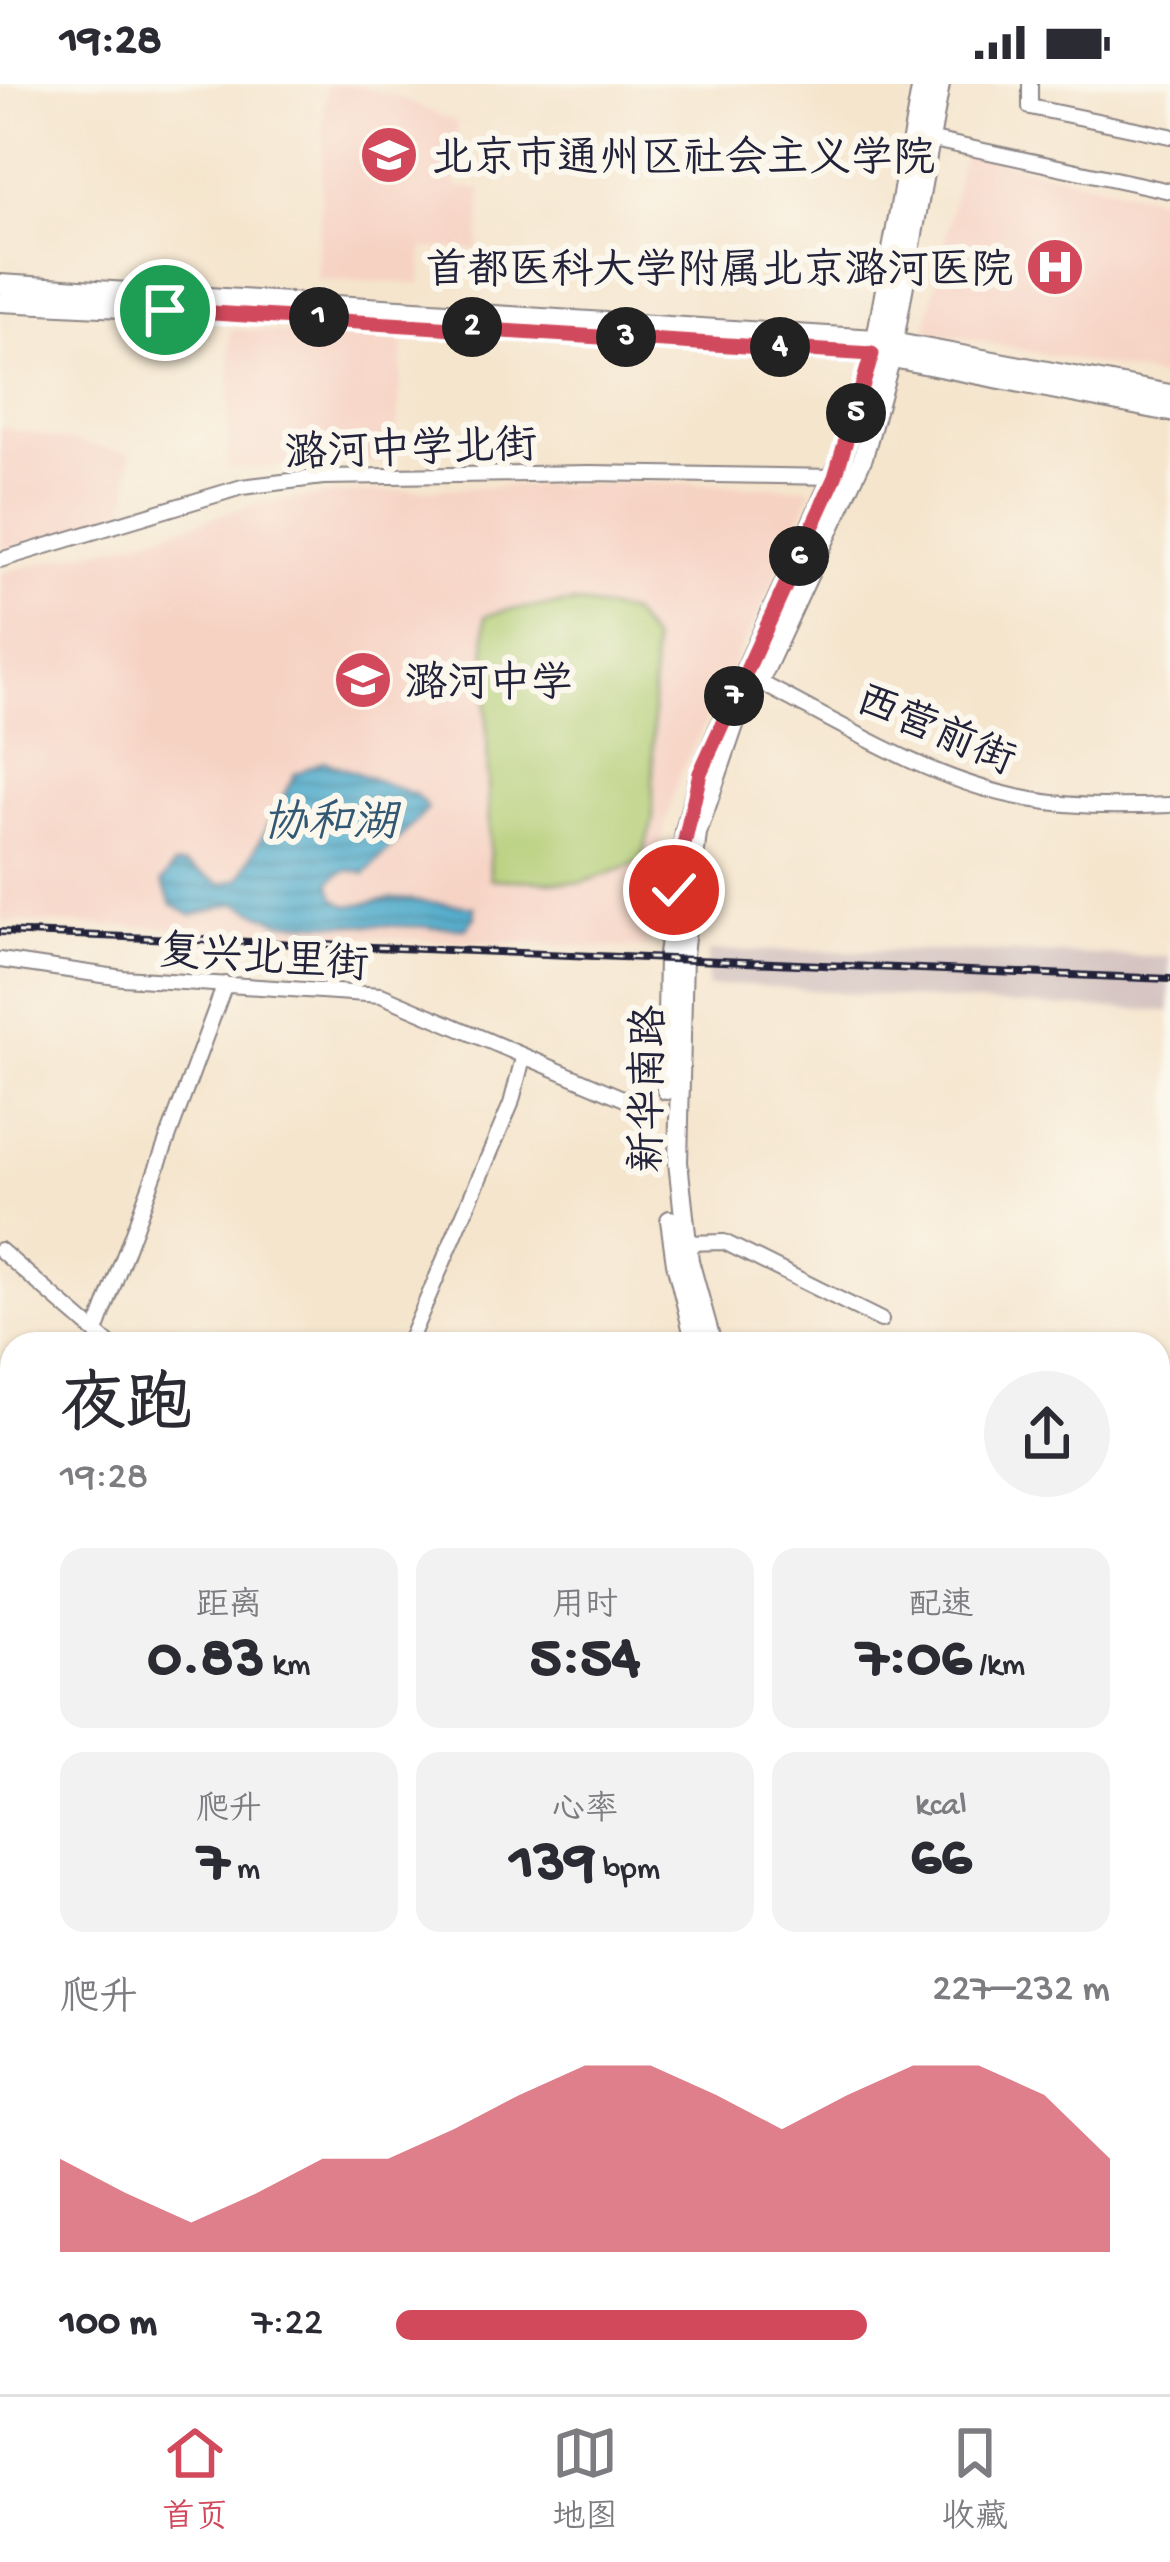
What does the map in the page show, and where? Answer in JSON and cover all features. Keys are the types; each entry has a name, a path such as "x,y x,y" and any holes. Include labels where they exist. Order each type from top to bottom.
{"main road":[{"name":"新华南路","path":"693,1332 676,1262 666,1162 668,954 674,890 700,773 835,477 884,348 922,84"},
{"name":"新华南路","path":"709,1332 686,1243 678,1162 688,891 698,833 734,725 759,682 863,457 933,140 940,84"},
{"path":"0,284 884,348 1170,394"},
{"path":"0,302 884,348 1170,412"}],"street":[{"path":"1030,84 1030,107 1170,136"},
{"path":"933,140 1170,191"},
{"name":"潞河中学北街","path":"0,560 242,487 323,477 590,473 835,477"},
{"name":"西营前街","path":"759,682 970,785 1017,798 1072,805 1170,805"},
{"name":"复兴北里街","path":"0,960 123,978 381,995 646,1108"},
{"path":"0,1250 95,1332 225,984"},
{"path":"413,1332 511,1104 523,1058"},
{"path":"686,1243 724,1242 881,1320"}],"shaded area":[{"name":"北京市通州区社会主义学院","path":"326,84 353,84 397,97 458,123 455,187 482,189 479,250 423,248 421,284 317,279"},
{"name":"首都医科大学附属北京潞河医院","path":"963,154 1170,200 1170,379 926,331"},
{"path":"230,329 403,341 395,461 228,468"},
{"path":"0,427 131,453 126,513 54,541 0,549"},
{"name":"潞河中学","path":"629,482 812,488 772,586 679,775 663,833 647,949 0,921 0,573 148,538 258,503 343,493"},
{"path":"708,951 1170,957 1170,1011 992,1004 748,985 707,987"}],"green space":[{"path":"574,603 631,613 653,643 653,820 641,862 581,883 490,879 485,616"}],"water":[{"name":"协和湖","path":"324,761 416,795 428,809 365,874 345,871 334,878 330,883 335,898 349,906 393,898 474,907 475,917 466,928 279,922 236,903 191,915 172,904 162,882 174,865 185,865 222,884 240,878 295,774"}],"railway":[{"path":"0,932 1170,979"}],"place":[{"name":"北京市通州区社会主义学院","path":"389,155"},
{"name":"首都医科大学附属北京潞河医院","path":"1055,267"},
{"name":"潞河中学","path":"363,680"}],"route":[{"path":"165,310 872,354 835,477 700,773 674,890"}]}
